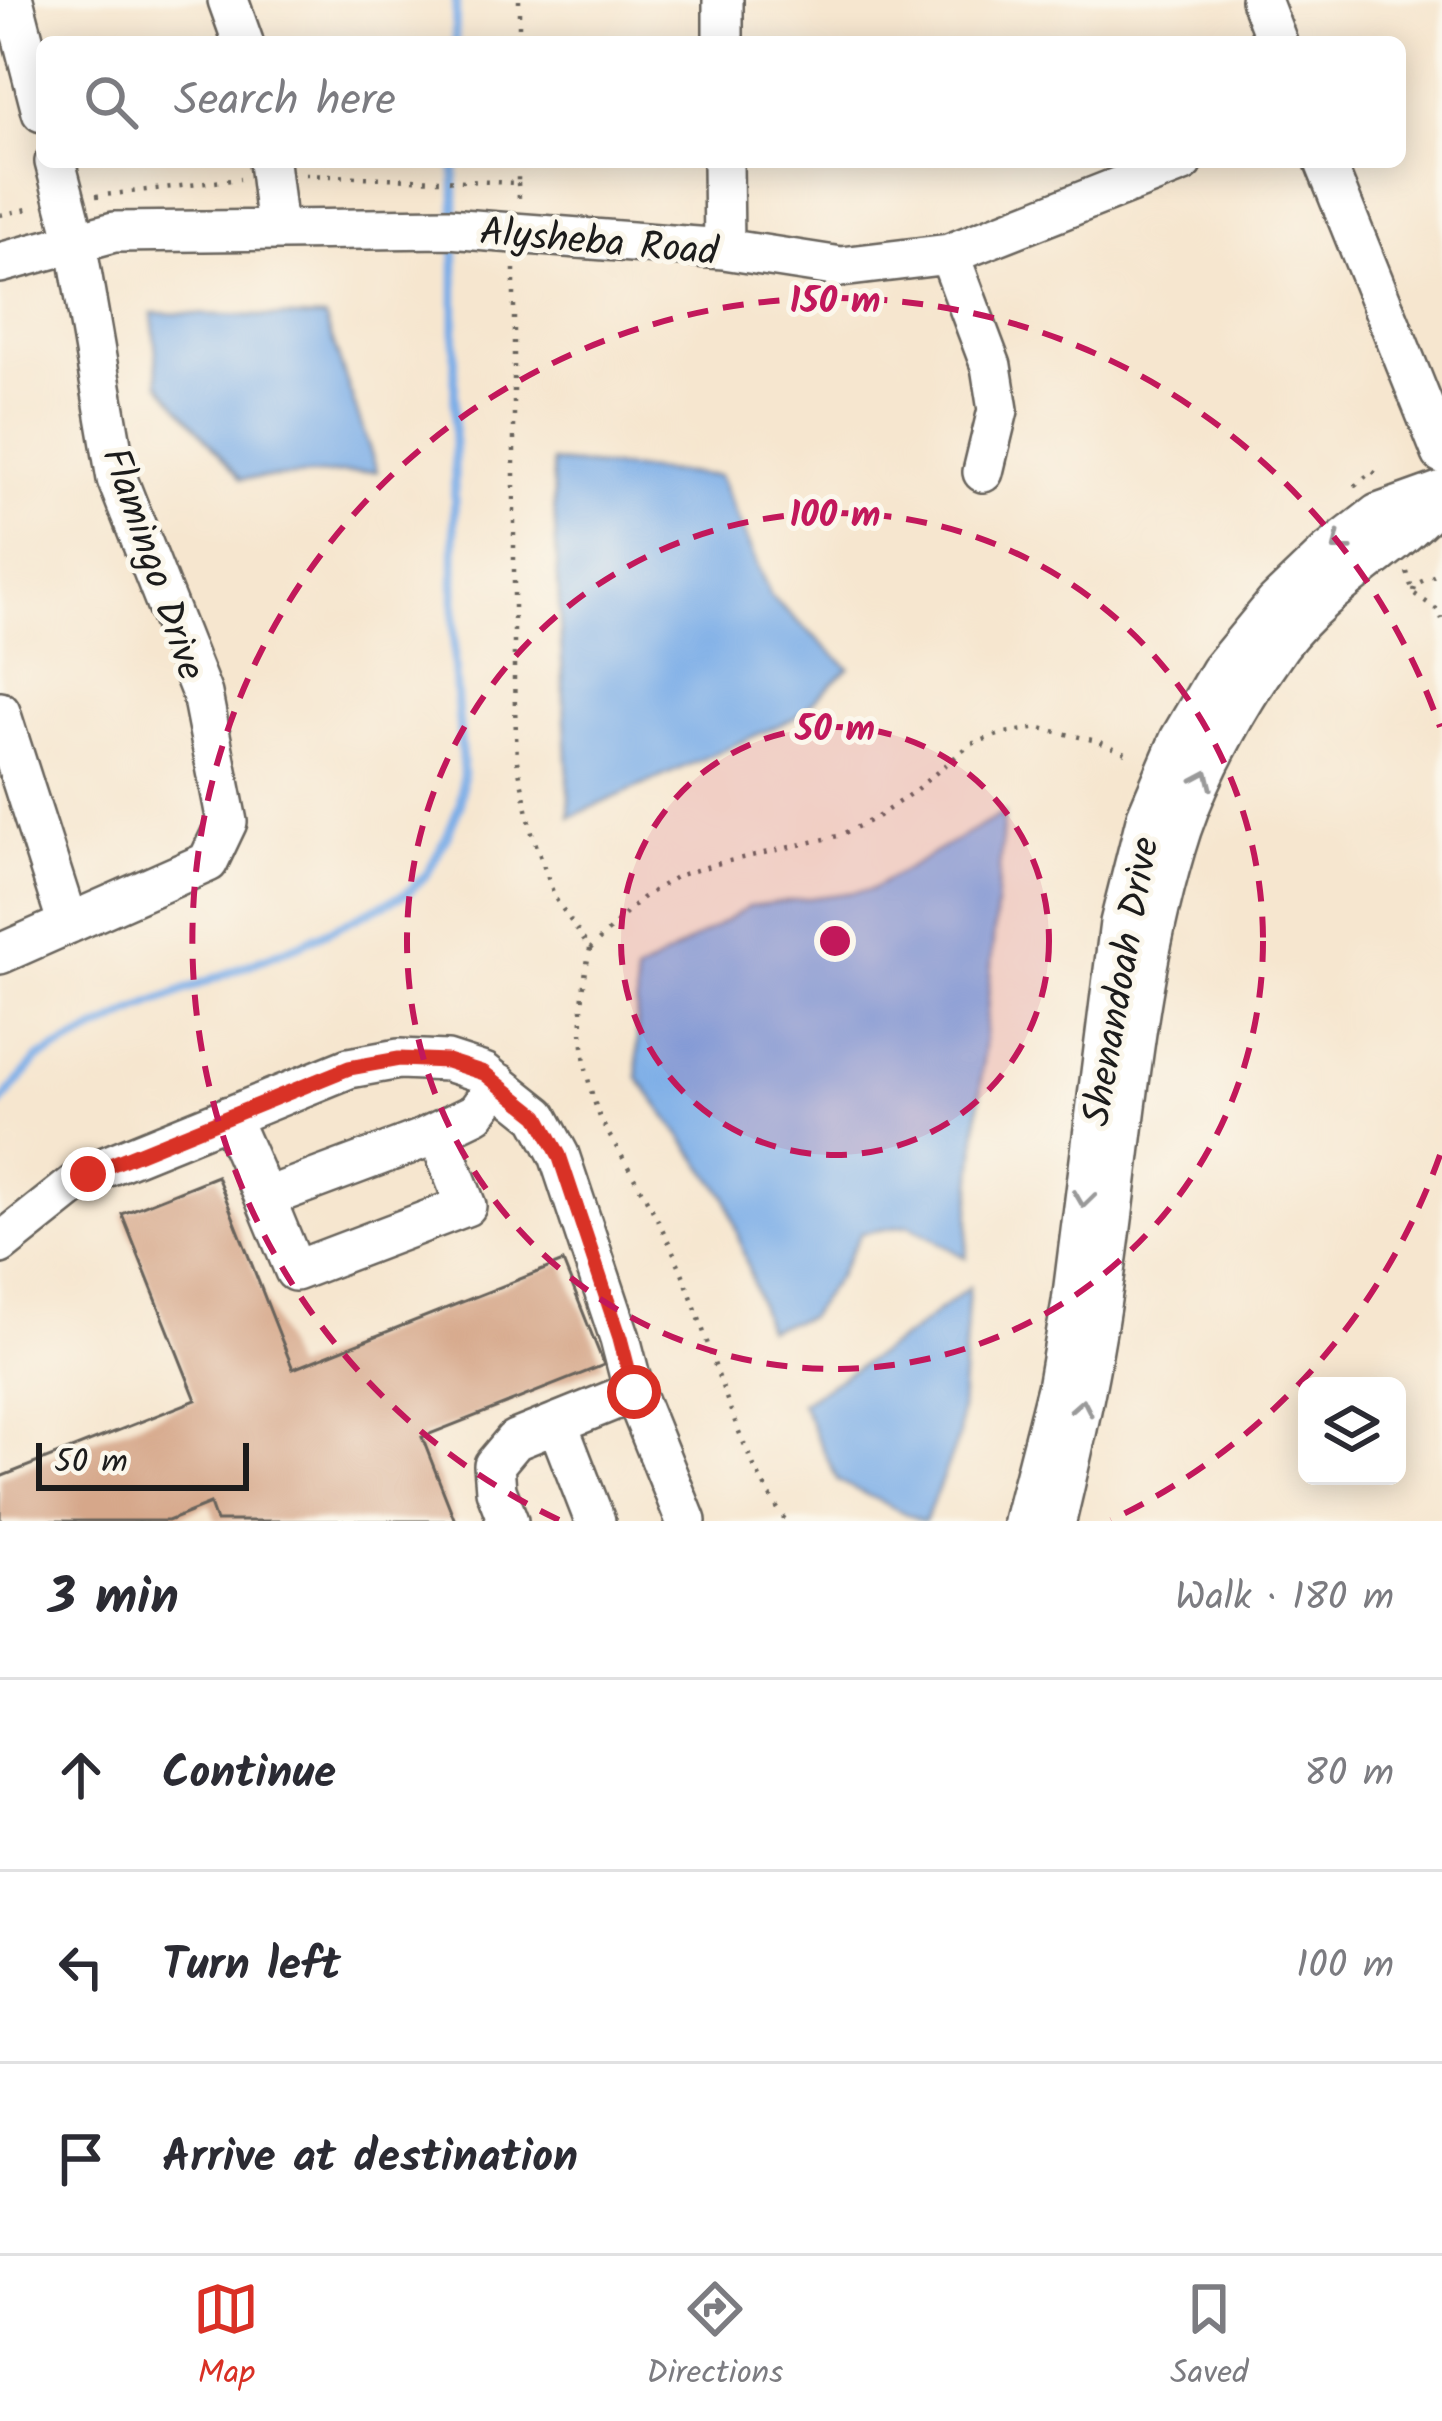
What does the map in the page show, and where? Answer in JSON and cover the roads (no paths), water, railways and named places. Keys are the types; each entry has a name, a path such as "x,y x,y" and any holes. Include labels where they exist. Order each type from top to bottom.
{"street":[{"path":"13,0 36,89"},
{"path":"228,0 241,36"},
{"path":"723,0 723,36"},
{"path":"1261,0 1275,36"},
{"name":"Flamingo Drive","path":"57,168 76,242 117,479 202,694 227,822 208,862 68,924"},
{"path":"270,168 278,230"},
{"path":"723,168 724,249"},
{"name":"Alysheba Road","path":"0,263 114,232 448,228 724,249 841,267 949,254 1168,168"},
{"path":"1327,168 1442,453"},
{"path":"949,254 991,366 998,410 983,472"},
{"name":"Shenandoah Drive","path":"1023,1521 1057,1388 1120,922 1147,816 1180,740 1220,671 1276,603 1378,514 1442,494"},
{"name":"Shenandoah Drive","path":"1056,1521 1101,1305 1137,1020 1155,923 1182,826 1248,694 1282,642 1329,592 1398,539 1442,494"},
{"path":"0,712 68,924 0,954"},
{"path":"0,1244 88,1174 349,1068 399,1059 447,1061 484,1073 538,1116 559,1155 634,1392 686,1521"},
{"path":"265,1198 476,1113 498,1083"},
{"path":"229,1116 295,1271 466,1206 437,1132"},
{"path":"508,1521 496,1490 494,1465 515,1440 634,1392"},
{"path":"557,1423 595,1521"}],"water":[{"path":"152,313 325,318 377,471 241,479 159,383"},
{"path":"552,462 719,476 771,597 849,668 795,718 570,817"},
{"path":"1004,813 966,1258 909,1225 861,1233 837,1278 808,1317 767,1329 726,1197 638,1078 636,974 750,906 870,890"},
{"path":"969,1287 959,1437 925,1521 921,1521 838,1481 801,1403 911,1333"}],"waterway":[{"path":"455,36 456,0"},
{"path":"455,168 455,217"},
{"path":"0,1104 37,1059 147,1005 301,944 407,893 427,874 447,836 460,805 463,773 454,661 455,239"}]}
